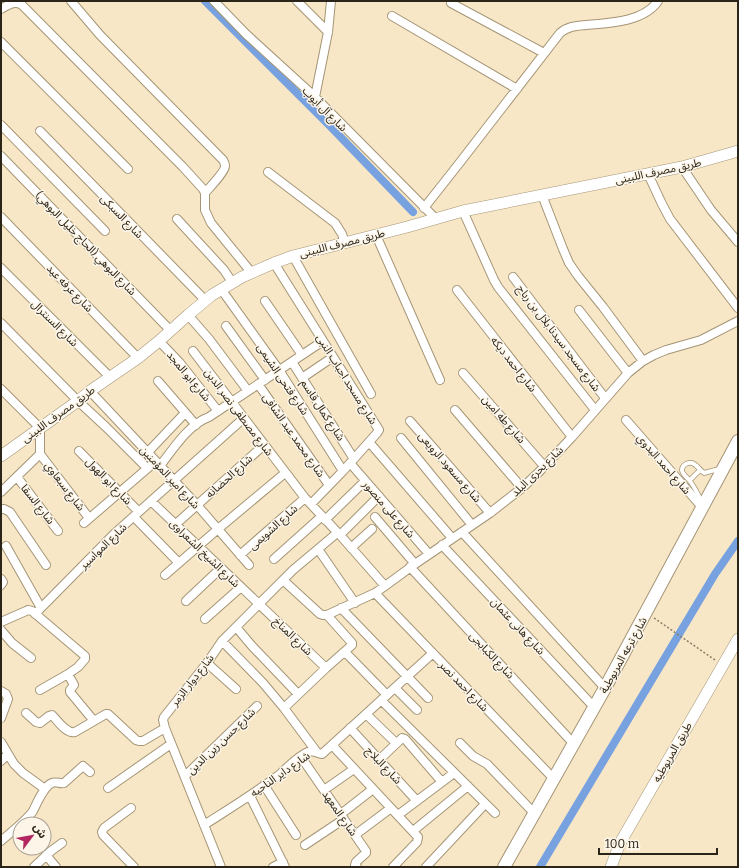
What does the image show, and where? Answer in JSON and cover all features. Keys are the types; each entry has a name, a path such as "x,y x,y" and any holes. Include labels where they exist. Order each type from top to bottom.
{"main road":[{"name":"شارع ترعه المريوطية","path":"504,867 605,688 738,441"}],"street":[{"path":"71,1 100,35 217,154 225,164 225,168 220,176 205,193"},
{"name":"شارع آل أيوب","path":"214,1 244,33 315,97 435,218"},
{"path":"297,1 328,32"},
{"path":"315,97 328,32 332,1"},
{"path":"424,208 560,33 571,26 606,23 635,18 651,10 658,1"},
{"path":"1,9 8,4 20,2 183,167 205,193 205,210 211,223 251,272"},
{"path":"451,2 544,53"},
{"path":"392,16 517,89"},
{"path":"1,42 128,169"},
{"path":"1,125 105,231"},
{"name":"شارع السبكى","path":"40,131 205,300"},
{"name":"طريق مصرف اللبينى","path":"3,452 40,428 78,401 90,390 138,358 205,300 232,282 251,272 293,256 435,218 682,167 738,151"},
{"name":"شارع البوهي (الحاج خليل البوهي)","path":"1,156 171,331"},
{"path":"682,167 711,210 738,242"},
{"path":"268,172 335,223 345,243"},
{"path":"648,174 670,219 738,308"},
{"path":"542,195 569,263 643,361"},
{"path":"464,211 494,280 595,410"},
{"name":"شارع عرفه عيد","path":"1,217 138,358"},
{"path":"177,219 224,270 232,282"},
{"path":"376,235 440,380"},
{"path":"293,256 371,394"},
{"name":"شارع مسجد احباب النبى","path":"274,263 379,430 343,471 311,504"},
{"name":"شارع السنترال","path":"1,268 110,377"},
{"name":"شارع مسجد سيدنا بلال بن رباح","path":"513,277 605,398"},
{"name":"شارع فتحى الشيمى","path":"221,289 279,370 343,471"},
{"name":"شارع احمد ديكه","path":"457,290 572,437"},
{"path":"265,301 302,355"},
{"path":"579,310 628,373"},
{"path":"188,315 209,339 248,391"},
{"name":"شارع بحرى البلد","path":"327,615 385,586 413,565 490,513 522,488 572,437 628,373 643,361 666,350 701,340 738,320"},
{"path":"1,323 147,468"},
{"path":"226,326 265,380"},
{"name":"شارع ابو المجد","path":"159,341 180,363 218,411"},
{"path":"120,492 147,468 158,463 202,420 232,402 323,341"},
{"name":"شارع مصطفى نصر الدين","path":"193,352 305,498 385,586"},
{"path":"302,378 333,357"},
{"name":"شارع كمال قاسم","path":"292,362 352,461"},
{"name":"شارع طه امين","path":"463,373 544,466"},
{"path":"158,381 196,425"},
{"name":"شارع محمد عبد الشافى","path":"258,384 329,485"},
{"path":"1,389 40,428 40,454 1,492"},
{"name":"شارع امير المؤمنين","path":"90,390 197,505 249,565"},
{"path":"455,410 522,488"},
{"path":"148,452 185,413"},
{"name":"شارع المواسير","path":"38,611 104,543 244,418"},
{"name":"شارع احمد البدوي","path":"626,420 703,506"},
{"name":"شارع مسعود الرويعى","path":"410,421 490,513"},
{"path":"401,438 472,525"},
{"path":"369,442 452,538"},
{"name":"شارع الحضانه","path":"176,524 264,444"},
{"name":"شارع ابو الهول","path":"79,451 120,492 136,514 178,563"},
{"name":"شارع سبعاوي","path":"40,454 87,520 120,492"},
{"name":"شارع على منصور","path":"352,461 365,481 429,554"},
{"path":"165,574 285,473"},
{"name":"شارع السقا","path":"16,477 58,531"},
{"path":"274,559 365,481"},
{"name":"شارع دوار الزمر","path":"165,728 163,720 164,717 207,663 222,641 301,563 338,534 379,496"},
{"name":"شارع الشويمى","path":"240,555 305,498"},
{"name":"شارع الشيخ الشعراوى","path":"151,501 259,605"},
{"path":"1,509 10,512 46,565"},
{"name":"شارع الكبابجى","path":"375,516 413,565 574,743"},
{"path":"351,548 372,529"},
{"path":"462,532 605,688"},
{"name":"شارع هانى عثمان","path":"442,545 594,707"},
{"path":"6,546 38,611 85,657 78,667 40,690"},
{"path":"318,549 354,602"},
{"path":"186,601 221,568"},
{"path":"1,579 3,582 1,585"},
{"path":"283,580 320,614 327,615 352,644 284,708"},
{"path":"205,619 241,587"},
{"name":"شارع احمد نصر","path":"375,592 554,779"},
{"name":"شارع المناخ","path":"259,605 326,668"},
{"path":"341,608 428,698"},
{"path":"1,622 28,610 38,611"},
{"path":"236,627 298,694"},
{"path":"1,630 12,643 31,658"},
{"name":"طريق المريوطيه","path":"611,867 620,843 738,639"},
{"path":"222,641 263,683 316,751"},
{"path":"345,652 384,698 454,773 495,813"},
{"name":"شارع داير الناحيه","path":"204,824 250,796 301,756 308,752 316,751 322,754 433,654"},
{"path":"207,663 236,689"},
{"path":"68,674 74,685 70,689 70,692 94,721"},
{"path":"395,688 417,710"},
{"path":"1,691 6,694 8,698 1,718"},
{"name":"شارع حسن زين الدين","path":"185,776 257,706"},
{"path":"26,713 36,722 40,723 52,715 71,733 108,714 136,740 140,741 143,741 165,728 221,867"},
{"path":"366,714 396,743"},
{"name":"شارع البلاح","path":"350,728 417,801"},
{"path":"379,760 396,743 404,738 442,782"},
{"path":"1,742 14,764 23,773 46,790"},
{"path":"460,743 472,756 486,764 534,813"},
{"path":"108,788 171,744"},
{"path":"332,745 419,838 417,842 392,867"},
{"path":"1,761 8,754"},
{"name":"شارع المعهد","path":"301,756 366,851 366,853 355,863 357,867"},
{"path":"1,841 30,815 41,795 51,783 64,783 83,766 90,772"},
{"path":"324,790 354,769"},
{"path":"398,815 454,773"},
{"path":"264,785 296,835"},
{"path":"413,831 468,786"},
{"path":"305,845 343,816 373,789"},
{"path":"250,796 284,864 273,867"},
{"path":"426,867 485,804"},
{"path":"131,808 103,829 102,832 103,835 134,867"},
{"path":"355,835 391,808"},
{"path":"52,850 62,843"},
{"path":"34,867 45,856"},
{"path":"47,856 56,867"}],"lane":[{"path":"703,506 690,480 683,473 683,467 690,463 702,472 706,473 723,468"},
{"path":"690,480 700,470"}],"path":[{"path":"656,619 723,665"}],"waterway":[{"path":"205,1 329,125 413,212"},
{"path":"540,867 715,574 738,541"}]}
